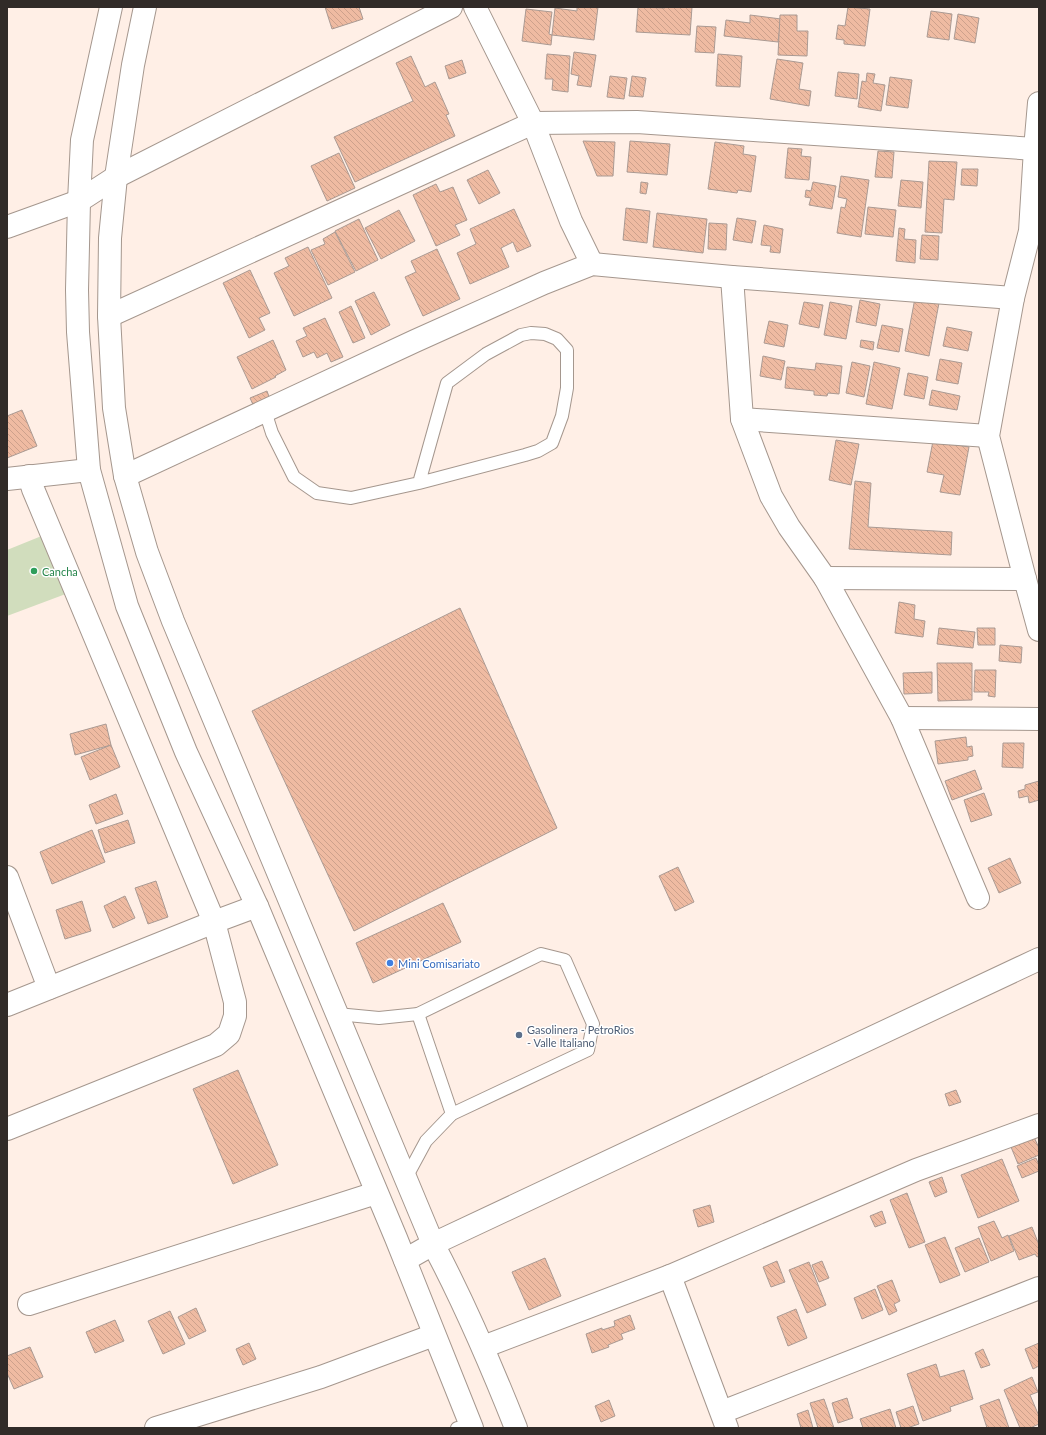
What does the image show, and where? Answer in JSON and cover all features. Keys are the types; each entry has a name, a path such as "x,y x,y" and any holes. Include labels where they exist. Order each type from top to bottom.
{"street":[{"path":"111,7 82,140 79,201 77,290 78,332 89,470 127,606 186,752 256,906 405,1260 467,1427"},
{"path":"145,7 133,65 116,177 110,238 110,316 114,408 126,476 147,552 174,621 433,1244 458,1291 516,1428"},
{"path":"7,227 79,201 116,177 451,7"},
{"path":"475,7 533,123 571,221 592,264"},
{"path":"1039,103 1035,149 1035,233 1012,298 988,436 1024,579 1039,630"},
{"path":"110,316 533,123 637,122 1035,149"},
{"path":"126,476 415,341 544,283 592,264 732,277 1012,298"},
{"path":"732,277 742,418 771,496 788,527 825,578 902,718 978,898"},
{"path":"742,418 988,436"},
{"path":"7,480 29,476 89,470"},
{"path":"7,1129 216,1045 229,1034 235,1016 235,1002 214,922 33,489 29,476"},
{"path":"825,578 1024,579"},
{"path":"902,718 1039,719"},
{"path":"7,878 49,988"},
{"path":"7,1005 256,906"},
{"path":"405,1260 433,1244 1039,959"},
{"path":"483,1347 670,1276 916,1170 1039,1125"},
{"path":"29,1304 376,1193"},
{"path":"670,1276 724,1420 1039,1288"},
{"path":"156,1428 321,1377 434,1335"}],"lane":[{"path":"265,411 272,433 294,476 317,493 351,498 419,483 525,455 538,451 552,443 562,416 567,388 567,350 557,339 545,334 532,333 521,335 486,354 447,383 419,483"},
{"path":"337,1014 379,1018 418,1014 541,954 565,960 593,1024 588,1050 452,1114 426,1141 406,1178"},
{"path":"418,1014 452,1114"}],"green space":[{"name":"Cancha","path":"44,535 71,592 7,616 7,550"}],"building":[{"path":"325,7 359,7 363,19 332,29"},
{"path":"577,7 598,7 594,40 552,35 555,8 577,11"},
{"path":"638,7 692,7 690,35 636,32"},
{"path":"848,7 870,9 865,46 844,44 844,40 836,39 838,25 845,26"},
{"path":"526,9 552,12 549,34 552,35 551,45 522,41"},
{"path":"931,11 952,14 949,40 927,37"},
{"path":"958,14 979,18 975,43 954,39"},
{"path":"750,15 781,19 778,42 724,36 726,20 750,23"},
{"path":"780,15 797,15 797,31 808,31 807,56 778,55"},
{"path":"697,26 716,27 714,53 695,52"},
{"path":"574,52 596,55 591,87 577,85 579,76 571,74"},
{"path":"547,54 570,56 568,92 552,90 553,79 545,79"},
{"path":"718,54 742,56 740,87 716,86"},
{"path":"411,56 425,87 435,82 449,114 446,115 455,136 355,182 334,137 413,101 396,63"},
{"path":"777,59 803,63 799,89 811,91 809,106 770,99"},
{"path":"462,60 466,73 449,79 445,66"},
{"path":"838,72 859,74 857,99 835,96"},
{"path":"867,73 875,74 873,83 885,85 881,111 858,107 862,81 866,82"},
{"path":"610,76 627,78 624,99 607,97"},
{"path":"632,76 646,78 643,97 629,96"},
{"path":"890,77 912,80 908,108 886,105"},
{"path":"583,141 615,142 613,176 597,176"},
{"path":"630,141 670,144 667,175 627,172"},
{"path":"715,142 744,146 743,154 756,156 751,192 738,190 737,193 708,189"},
{"path":"788,148 802,149 801,156 811,157 809,180 785,178"},
{"path":"878,151 894,152 892,178 875,177"},
{"path":"339,153 355,188 327,201 311,166"},
{"path":"929,161 957,162 954,200 944,199 942,233 925,232"},
{"path":"962,169 978,169 977,186 961,185"},
{"path":"488,170 500,193 479,204 467,180"},
{"path":"841,176 869,180 861,237 837,233 841,207 845,208 847,199 838,197"},
{"path":"901,180 923,182 921,208 898,206"},
{"path":"641,182 648,183 646,194 640,193"},
{"path":"813,182 836,186 832,209 809,205 811,198 805,197 806,190 811,191"},
{"path":"436,184 440,192 453,187 467,220 455,225 460,235 436,246 413,195"},
{"path":"868,207 896,210 893,237 865,234"},
{"path":"626,208 650,211 647,243 623,240"},
{"path":"514,209 531,246 517,252 513,242 501,248 509,267 470,284 457,253 476,244 470,229"},
{"path":"399,210 415,241 381,259 365,228"},
{"path":"657,213 707,219 703,253 653,247"},
{"path":"737,218 756,221 752,243 733,240"},
{"path":"359,219 378,260 356,271 335,231"},
{"path":"709,223 727,224 726,250 708,249"},
{"path":"764,225 783,229 780,253 770,252 771,246 761,245"},
{"path":"899,228 905,229 904,239 916,240 915,263 896,261"},
{"path":"335,232 355,272 328,285 311,250 325,244 323,239"},
{"path":"922,235 939,236 938,260 920,259"},
{"path":"308,247 332,298 294,316 274,273 289,266 285,258"},
{"path":"437,249 460,299 423,316 405,277 416,272 411,261"},
{"path":"250,270 270,313 259,318 265,330 249,338 223,283"},
{"path":"374,292 390,325 371,335 355,301"},
{"path":"915,298 939,303 929,356 905,351"},
{"path":"860,300 880,304 876,326 856,322"},
{"path":"804,302 823,305 819,328 799,324"},
{"path":"830,302 852,306 846,339 824,335"},
{"path":"351,306 365,338 353,343 339,312"},
{"path":"325,318 343,357 331,362 327,353 317,358 314,352 303,357 296,341 307,336 303,328"},
{"path":"769,321 788,325 784,347 764,343"},
{"path":"882,325 903,329 899,352 877,348"},
{"path":"947,327 972,332 968,351 943,346"},
{"path":"273,340 286,370 275,376 276,377 252,389 237,357"},
{"path":"861,340 874,342 873,350 860,347"},
{"path":"763,356 785,361 781,380 760,376"},
{"path":"940,359 962,363 958,384 936,380"},
{"path":"852,362 870,366 864,397 846,393"},
{"path":"874,362 900,368 892,409 866,404"},
{"path":"816,363 842,366 839,394 828,393 827,396 814,395 814,391 785,388 787,367 815,370"},
{"path":"908,373 928,377 924,399 904,395"},
{"path":"932,390 960,396 957,410 929,405"},
{"path":"267,391 271,402 255,409 250,398"},
{"path":"22,410 37,446 7,458 7,416"},
{"path":"836,440 859,444 851,485 829,480"},
{"path":"933,441 969,447 960,495 940,492 944,475 927,472"},
{"path":"855,481 871,483 868,527 952,532 951,555 849,549"},
{"path":"899,602 915,605 914,619 925,621 923,637 895,633"},
{"path":"460,608 557,828 354,931 252,711"},
{"path":"939,628 975,632 973,648 937,644"},
{"path":"977,628 995,628 995,645 978,645"},
{"path":"1000,645 1022,647 1021,663 999,661"},
{"path":"937,663 972,663 972,700 938,701"},
{"path":"975,670 996,670 995,697 988,696 989,692 974,692"},
{"path":"932,672 932,693 904,694 903,673"},
{"path":"106,724 111,745 75,755 70,734"},
{"path":"966,737 967,747 972,746 973,756 968,757 968,760 938,764 935,741"},
{"path":"1003,743 1024,743 1023,768 1002,767"},
{"path":"111,745 120,767 90,780 81,757"},
{"path":"975,770 982,789 952,800 945,781"},
{"path":"1039,781 1039,800 1029,803 1028,796 1019,798 1018,791 1025,789 1025,785"},
{"path":"984,793 992,815 971,822 964,800"},
{"path":"116,794 123,814 96,824 89,805"},
{"path":"128,820 135,843 105,853 98,830"},
{"path":"92,830 105,862 52,884 40,852"},
{"path":"1010,858 1021,883 999,893 988,868"},
{"path":"678,867 694,902 675,911 659,876"},
{"path":"156,881 168,917 148,924 135,888"},
{"path":"125,896 135,918 113,928 104,906"},
{"path":"82,901 91,931 65,939 56,910"},
{"name":"Mini Comisariato","path":"443,903 461,942 373,983 356,943"},
{"path":"238,1070 278,1165 233,1184 193,1089"},
{"path":"956,1090 961,1102 949,1106 945,1094"},
{"path":"1034,1137 1039,1148 1039,1155 1018,1164 1011,1147"},
{"path":"1036,1158 1039,1165 1039,1171 1022,1178 1017,1166"},
{"path":"1002,1159 1019,1201 978,1218 961,1175"},
{"path":"942,1177 947,1192 935,1197 929,1182"},
{"path":"907,1193 925,1242 909,1248 890,1200"},
{"path":"710,1205 714,1222 698,1227 693,1210"},
{"path":"882,1211 886,1223 875,1227 870,1216"},
{"path":"994,1221 1002,1238 1008,1235 1014,1251 991,1261 978,1227"},
{"path":"1032,1227 1039,1245 1039,1256 1037,1257 1035,1254 1019,1260 1009,1236"},
{"path":"945,1237 960,1275 940,1283 925,1245"},
{"path":"979,1238 989,1262 965,1272 955,1248"},
{"path":"545,1258 561,1296 529,1310 512,1272"},
{"path":"777,1261 785,1282 771,1287 763,1267"},
{"path":"822,1261 829,1278 819,1282 812,1265"},
{"path":"809,1262 826,1305 807,1313 789,1270"},
{"path":"892,1280 900,1301 894,1304 897,1311 889,1315 877,1286"},
{"path":"875,1289 883,1310 862,1319 854,1298"},
{"path":"196,1308 206,1331 189,1339 178,1317"},
{"path":"796,1309 807,1338 788,1346 777,1317"},
{"path":"170,1311 185,1344 163,1354 148,1321"},
{"path":"630,1315 635,1329 621,1334 623,1339 608,1345 609,1347 592,1353 586,1334 602,1328 602,1330 615,1326 614,1321"},
{"path":"115,1320 124,1341 95,1353 86,1332"},
{"path":"249,1343 256,1359 243,1365 236,1349"},
{"path":"1039,1343 1039,1366 1033,1369 1025,1349"},
{"path":"30,1347 43,1377 14,1389 7,1373 7,1356"},
{"path":"983,1349 990,1365 981,1368 975,1353"},
{"path":"936,1364 940,1377 964,1370 973,1399 950,1407 951,1411 923,1421 907,1374"},
{"path":"1032,1377 1038,1392 1030,1395 1039,1416 1039,1424 1030,1428 1020,1428 1004,1390"},
{"path":"847,1398 853,1418 838,1423 832,1403"},
{"path":"824,1399 834,1428 818,1428 810,1403"},
{"path":"999,1399 1009,1428 987,1428 980,1406"},
{"path":"609,1400 615,1416 601,1422 595,1406"},
{"path":"913,1406 919,1424 907,1428 901,1428 896,1412"},
{"path":"890,1409 896,1428 863,1428 860,1419"},
{"path":"808,1410 813,1428 801,1428 797,1414"}],"place":[{"name":"Cancha","path":"34,571"},
{"name":"Mini Comisariato","path":"390,963"},
{"name":"Gasolinera - PetroRios - Valle Italiano","path":"519,1035"}]}
